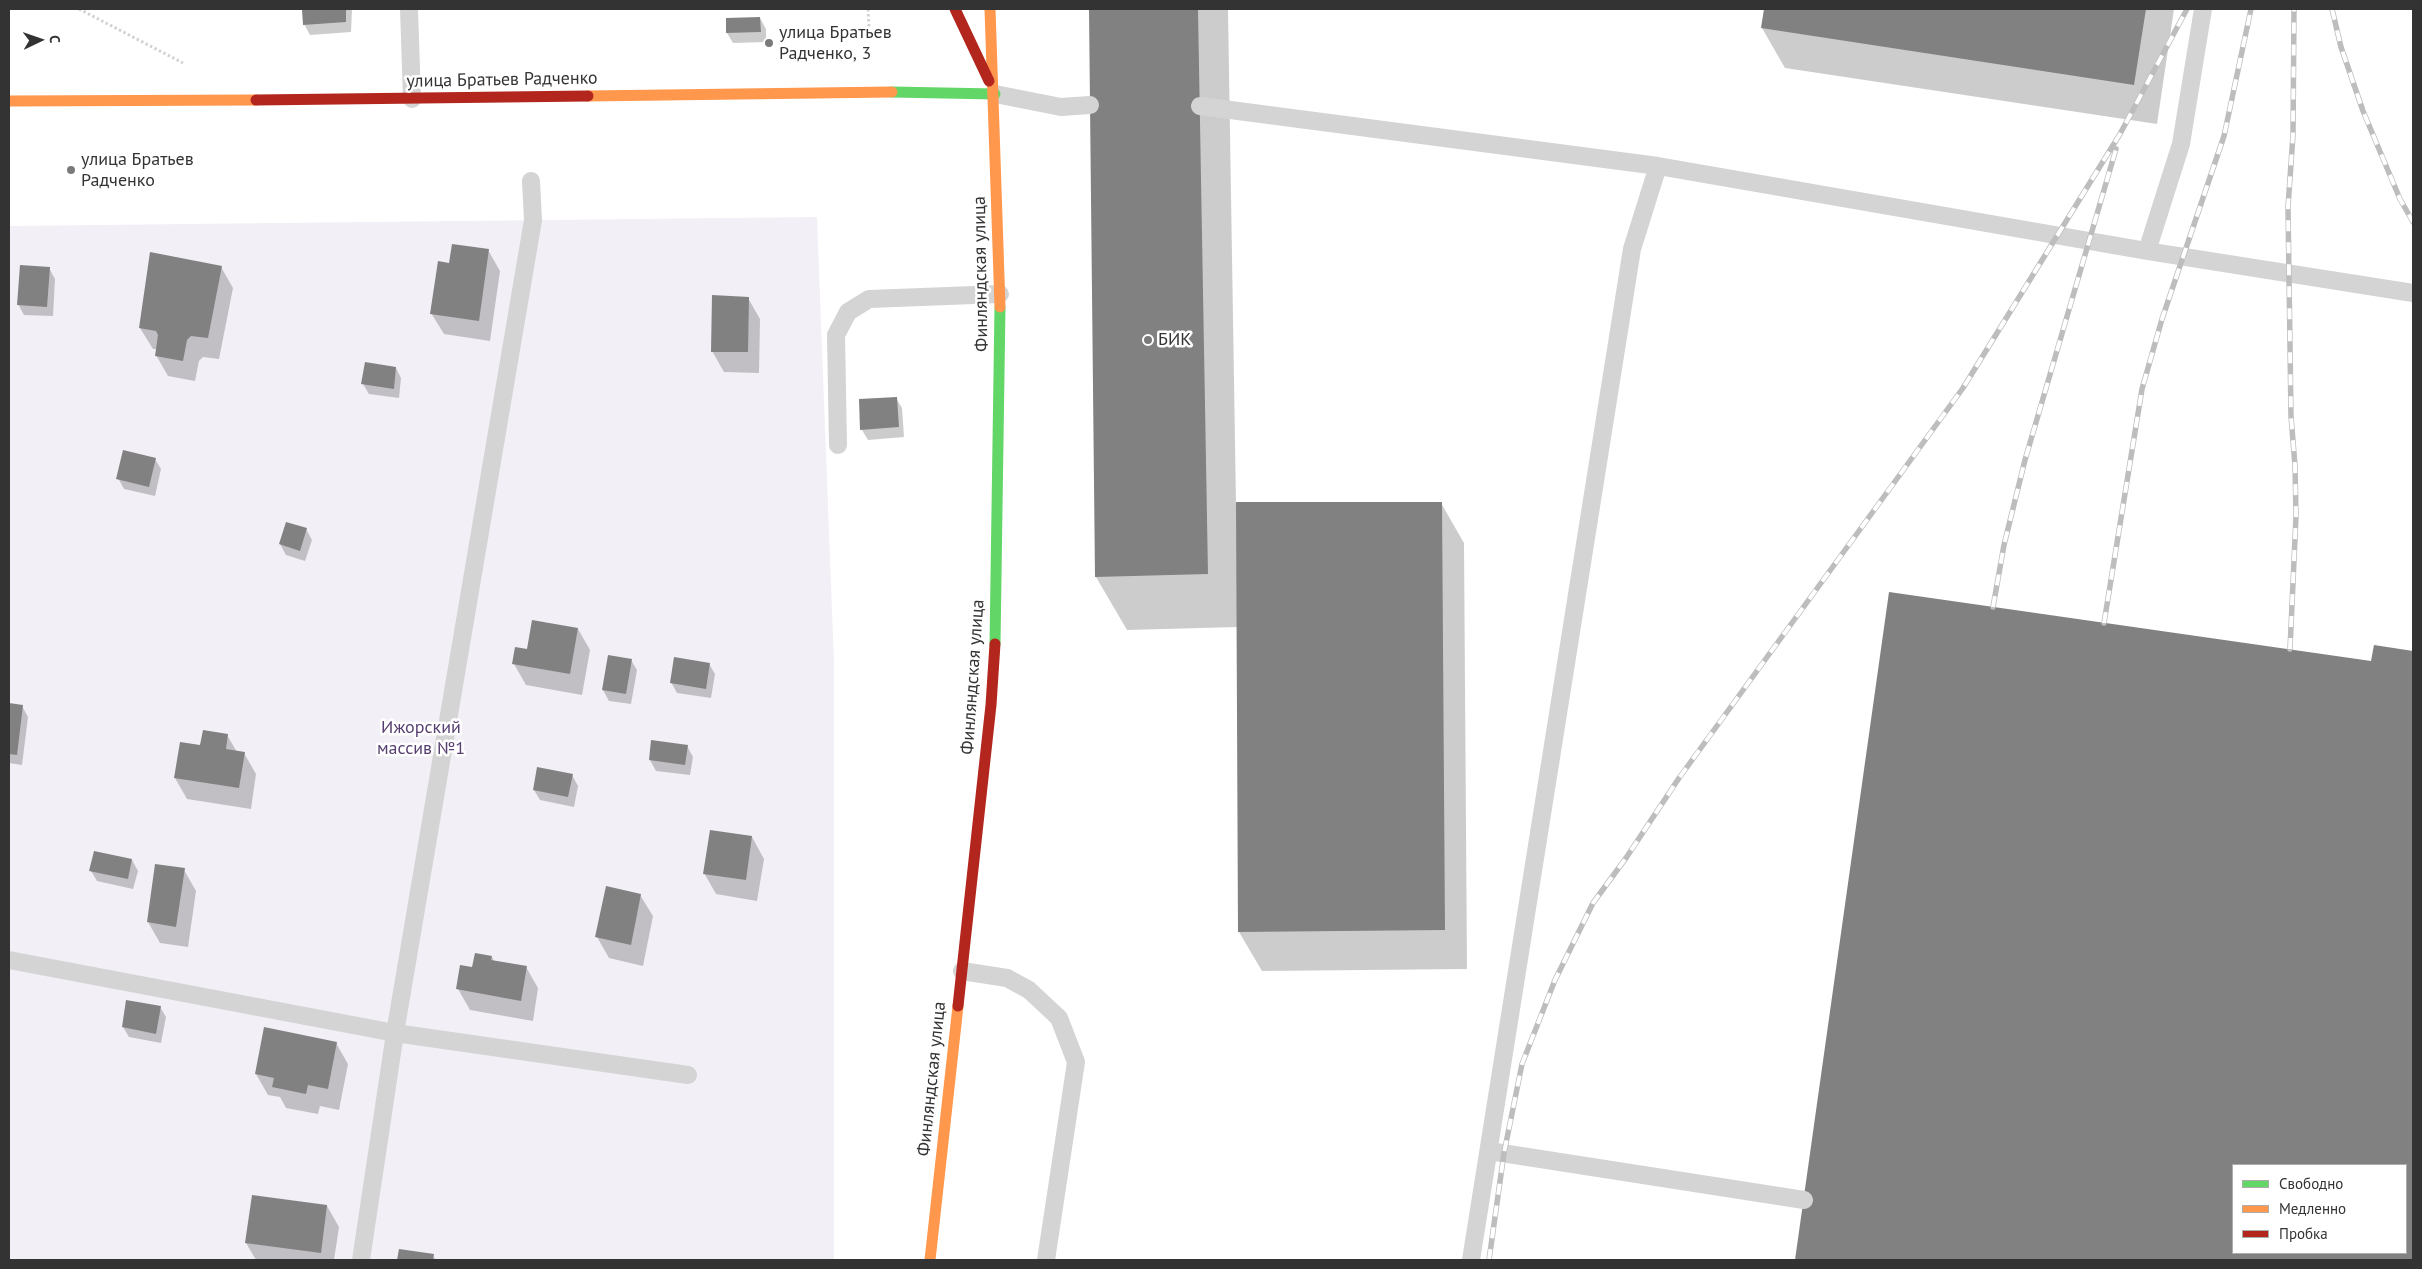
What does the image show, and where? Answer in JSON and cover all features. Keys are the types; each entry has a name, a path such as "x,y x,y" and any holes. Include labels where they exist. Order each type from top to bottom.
{"street":[{"name":"Финляндская улица","path":"955,9 995,94"},
{"name":"Финляндская улица","path":"930,1260 991,705 997,616 1000,294 995,94 990,9"},
{"name":"улица Братьев Радченко","path":"9,101 412,99 869,92 995,94"}],"lane":[{"path":"409,9 412,99"},
{"path":"2147,251 2181,144 2203,9"},
{"path":"995,94 1061,107 1090,106"},
{"path":"1200,106 1658,166 2147,251 2413,293"},
{"path":"1471,1260 1632,249 1658,166"},
{"path":"361,1260 395,1032 534,220 532,181"},
{"path":"838,445 836,335 848,312 869,299 1000,294"},
{"path":"9,960 395,1032 688,1075"},
{"path":"962,971 1007,978 1029,990 1059,1018 1076,1062 1046,1260"},
{"path":"1489,1151 1804,1200"}],"path":[{"path":"79,9 183,63"},
{"path":"868,9 869,27"}],"green space":[{"name":"Ижорский массив №1","path":"817,217 834,663 834,1260 9,1260 9,226"}],"building":[{"path":"302,9 346,9 346,22 303,25"},
{"name":"БИК","path":"1089,9 1198,9 1208,574 1095,577"},
{"path":"1764,9 2146,9 2134,85 1761,28"},
{"path":"760,17 761,32 726,33 726,18"},
{"path":"452,244 489,249 479,321 430,314 438,261 449,263"},
{"path":"150,252 222,266 208,338 191,336 187,340 183,361 155,356 158,335 156,331 139,328"},
{"path":"20,265 50,267 47,307 17,305"},
{"path":"712,295 749,297 748,352 711,352"},
{"path":"365,362 396,367 394,389 361,384"},
{"path":"897,397 899,427 860,430 859,399"},
{"path":"123,450 156,458 149,487 116,479"},
{"path":"1236,502 1442,502 1445,930 1238,932"},
{"path":"286,522 307,528 300,551 279,544"},
{"path":"1889,592 2371,661 2374,645 2413,651 2413,1260 1795,1260"},
{"path":"532,620 578,628 570,674 512,664 515,647 527,649"},
{"path":"608,655 632,659 626,694 602,690"},
{"path":"674,657 710,663 706,689 670,683"},
{"path":"9,703 23,705 17,755 9,754"},
{"path":"203,730 228,734 226,749 245,752 239,788 174,778 180,742 200,745"},
{"path":"651,740 688,745 685,765 649,760"},
{"path":"537,767 573,774 568,797 533,790"},
{"path":"710,830 752,836 746,880 703,874"},
{"path":"94,851 132,859 128,879 89,871"},
{"path":"155,864 185,868 176,927 147,922"},
{"path":"606,886 641,894 631,945 595,937"},
{"path":"475,953 492,956 491,960 527,966 521,1001 456,989 460,965 472,967"},
{"path":"126,1000 161,1006 156,1034 122,1027"},
{"path":"264,1027 337,1042 328,1089 308,1085 306,1094 272,1087 274,1078 255,1074"},
{"path":"252,1195 327,1205 321,1253 245,1243"},
{"path":"399,1249 434,1254 433,1260 397,1260"}],"railway":[{"path":"1489,1260 1504,1153 1522,1064 1555,980 1593,903 1626,858 1679,778 1963,388 2120,134 2187,9"},
{"path":"2104,623 2142,389 2162,319 2224,136 2251,9"},
{"path":"2290,649 2296,516 2291,416 2288,207 2293,135 2294,9"},
{"path":"2332,9 2341,47 2363,111 2400,199 2413,222"},
{"path":"1993,607 2004,545 2025,460 2116,149"}],"traffic: fast":[{"path":"892,92 995,94"},
{"path":"995,644 1000,307"}],"traffic: slow":[{"path":"990,9 1000,307"},
{"path":"588,96 892,92"},
{"path":"9,101 256,100"},
{"path":"930,1260 958,1006"}],"traffic: jam":[{"path":"955,9 989,81"},
{"path":"256,100 588,96"},
{"path":"958,1006 991,705 995,644"}],"place":[{"name":"улица Братьев Радченко, 3","path":"769,43"},
{"name":"улица Братьев Радченко","path":"71,170"},
{"name":"БИК","path":"1148,340"}]}
